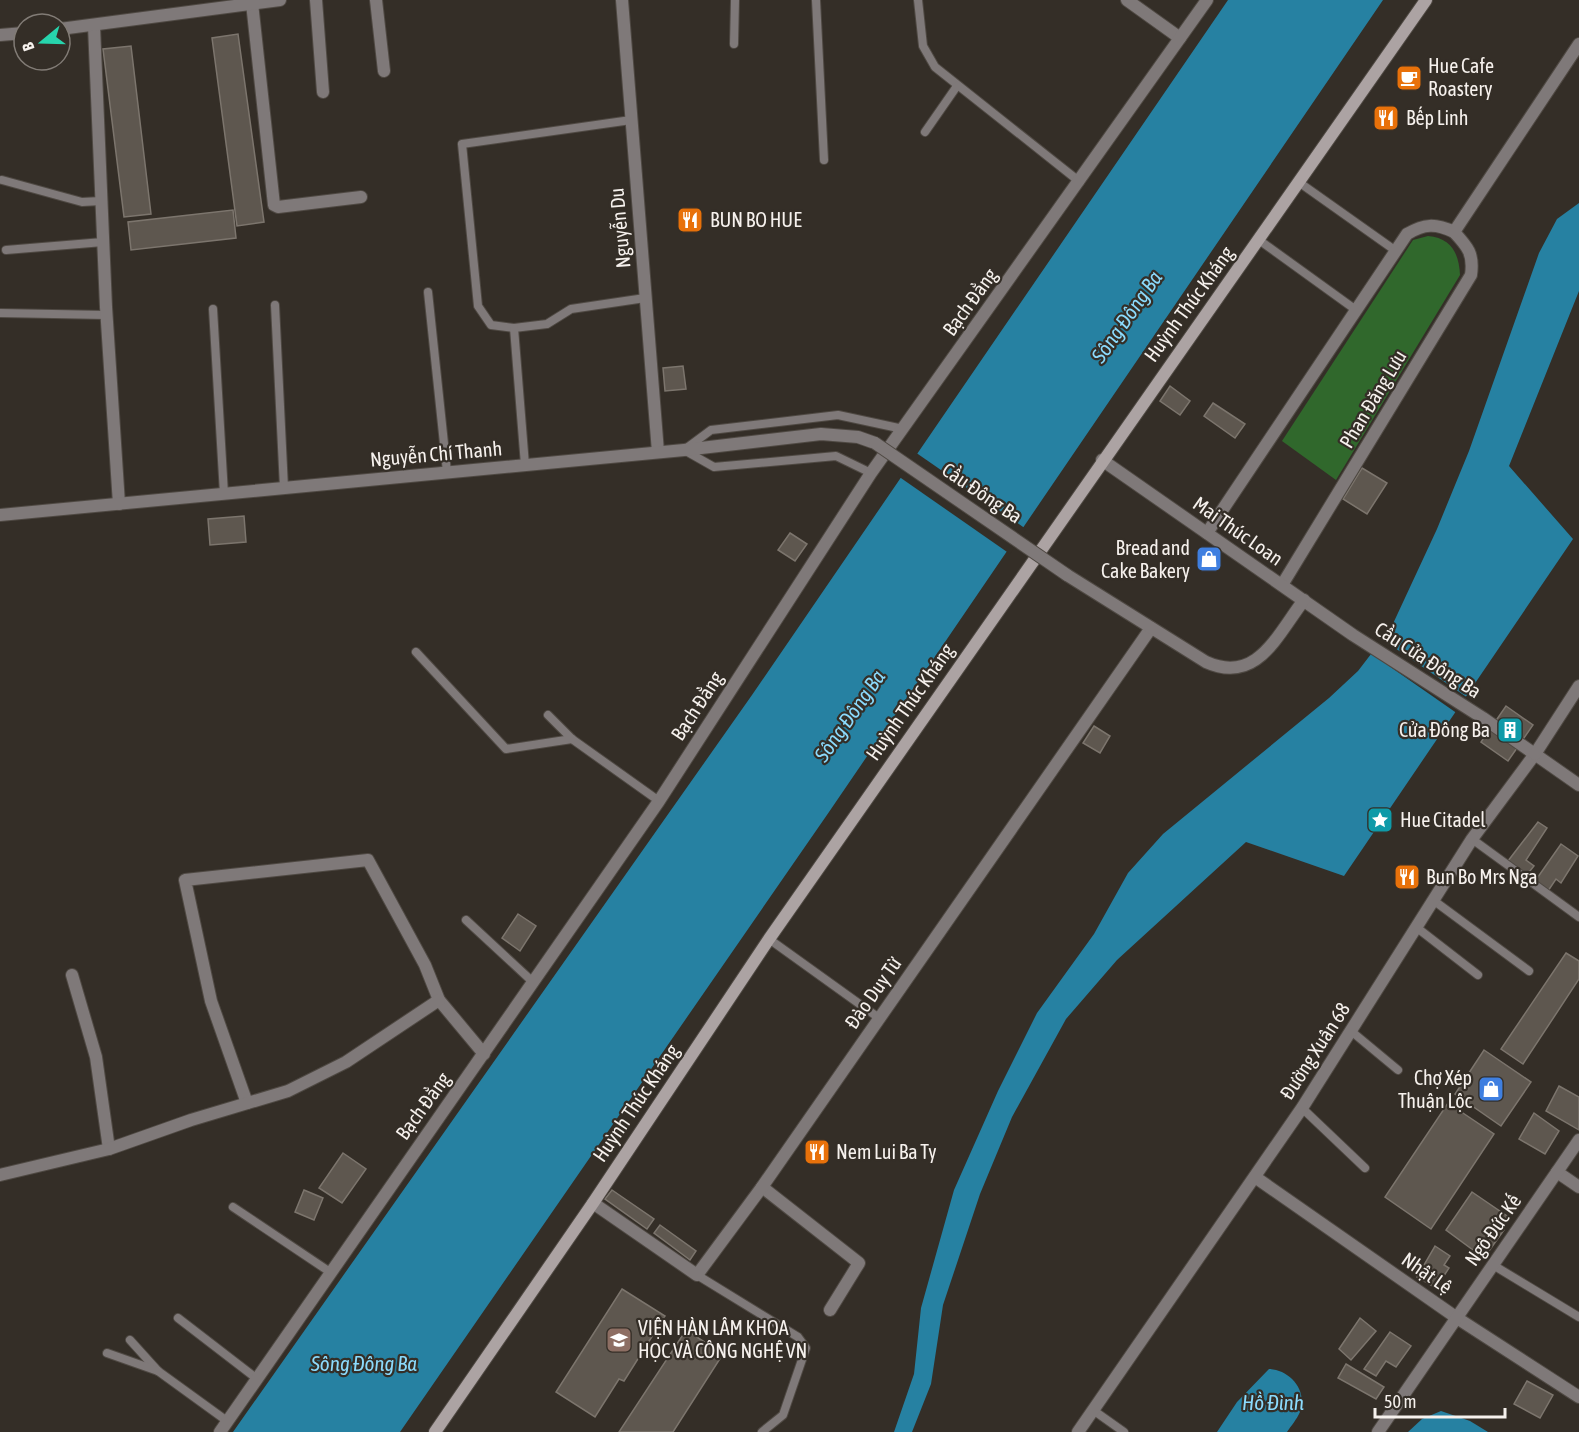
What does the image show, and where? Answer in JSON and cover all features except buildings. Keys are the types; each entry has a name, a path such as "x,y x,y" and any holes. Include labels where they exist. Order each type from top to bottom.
{"main road":[{"name":"Huỳnh Thúc Kháng","path":"436,1432 593,1203 769,939 1426,0"}],"street":[{"path":"72,28 280,0"},
{"path":"316,0 323,92"},
{"path":"376,0 384,71"},
{"name":"Nguyễn Du","path":"621,0 658,452"},
{"path":"1127,0 1180,38"},
{"name":"Bạch Đằng","path":"223,1427 659,801 871,473 1080,182 1207,0"},
{"path":"252,3 274,205 284,207 362,197"},
{"path":"94,26 106,315 119,504"},
{"path":"1207,533 1407,234 1422,225 1440,225 1454,232 1579,44"},
{"name":"Phan Đăng Lưu","path":"1282,585 1471,276 1473,260 1466,245 1454,232"},
{"name":"Nguyễn Chí Thanh","path":"0,515 684,450 821,434 849,435 875,443"},
{"name":"Cầu Đông Ba","path":"875,443 1067,575 1151,628"},
{"name":"Mai Thúc Loan","path":"1102,460 1353,634"},
{"path":"1151,628 1206,662 1231,670 1246,667 1266,651 1304,600"},
{"name":"Đào Duy Từ","path":"697,1275 762,1187 1151,628"},
{"name":"Cầu Cửa Đông Ba","path":"1353,634 1535,754"},
{"name":"Đường Xuân 68","path":"1078,1432 1302,1108 1472,839 1535,754 1579,686"},
{"path":"1535,754 1579,785"},
{"path":"247,1103 211,1001 185,880 368,860 425,965 439,1000 484,1054"},
{"path":"72,975 96,1056 109,1149"},
{"path":"0,1175 109,1149 288,1091 346,1062 439,1000"},
{"name":"Ngô Đức Kế","path":"1378,1432 1579,1140"},
{"path":"1557,1172 1579,1187"},
{"name":"Nhật Lệ","path":"1255,1177 1457,1317 1579,1397"},
{"path":"762,1187 859,1263 830,1310"},
{"path":"593,1203 697,1275"}],"lane":[{"path":"734,44 735,0"},
{"path":"816,0 824,160"},
{"path":"918,0 926,54 935,67 1080,182"},
{"path":"925,132 957,86"},
{"path":"631,120 462,144 478,306 491,325 514,328 548,324 571,309 645,298"},
{"path":"2,180 82,202 101,201"},
{"path":"1300,183 1396,251"},
{"path":"1259,240 1356,310"},
{"path":"6,250 103,242"},
{"path":"428,292 447,472"},
{"path":"275,305 284,488"},
{"path":"213,309 224,494"},
{"path":"0,313 106,315"},
{"path":"514,328 525,465"},
{"path":"871,473 836,456 714,466 684,450 711,430 838,415 903,429"},
{"path":"416,652 506,749 572,739"},
{"path":"548,715 572,739 659,801"},
{"path":"1472,839 1579,917"},
{"path":"1433,900 1529,971"},
{"path":"466,920 534,983"},
{"path":"1416,927 1478,975"},
{"path":"769,939 879,1018"},
{"path":"1351,1030 1398,1070"},
{"path":"1302,1108 1365,1168"},
{"path":"233,1207 330,1272"},
{"path":"1493,1265 1579,1317"},
{"path":"697,1275 798,1337 806,1348 783,1415 762,1432"},
{"path":"178,1318 256,1378"},
{"path":"130,1340 158,1371 223,1427"},
{"path":"107,1353 158,1371"},
{"path":"1093,1410 1124,1432"}],"green space":[{"path":"1428,236 1448,243 1456,254 1460,275 1336,480 1282,441 1413,240"}],"water":[{"name":"Sông Đông Ba","path":"1228,0 1383,0 829,812 400,1432 233,1432 752,695"},
{"path":"1579,203 1579,291 1509,466 1573,539 1344,876 1246,842 1117,960 1066,1019 1012,1117 980,1194 943,1305 931,1384 912,1432 894,1432 914,1374 921,1308 954,1190 998,1091 1037,1013 1094,934 1128,873 1163,834 1329,698 1358,671 1391,628 1437,529 1469,451 1539,253 1557,219"},
{"name":"Hồ Đình","path":"1269,1369 1290,1377 1295,1382 1301,1396 1300,1412 1287,1432 1217,1432 1237,1402"},
{"path":"1441,1411 1470,1421 1488,1432 1408,1432 1422,1419"}],"pier":[{"path":"915,452 1026,529 1010,554 898,476"},
{"path":"1379,637 1468,698 1458,714 1369,652"}],"place":[{"name":"Hue Cafe Roastery","path":"1409,78"},
{"name":"Bếp Linh","path":"1386,118"},
{"name":"BUN BO HUE","path":"690,220"},
{"name":"Bread and Cake Bakery","path":"1209,559"},
{"name":"Cửa Đông Ba","path":"1510,730"},
{"name":"Hue Citadel","path":"1380,820"},
{"name":"Bun Bo Mrs Nga","path":"1407,877"},
{"name":"Chợ Xép Thuận Lộc","path":"1491,1089"},
{"name":"Nem Lui Ba Ty","path":"817,1152"},
{"name":"VIỆN HÀN LÂM KHOA HỌC VÀ CÔNG NGHỆ VN","path":"619,1340"}]}
